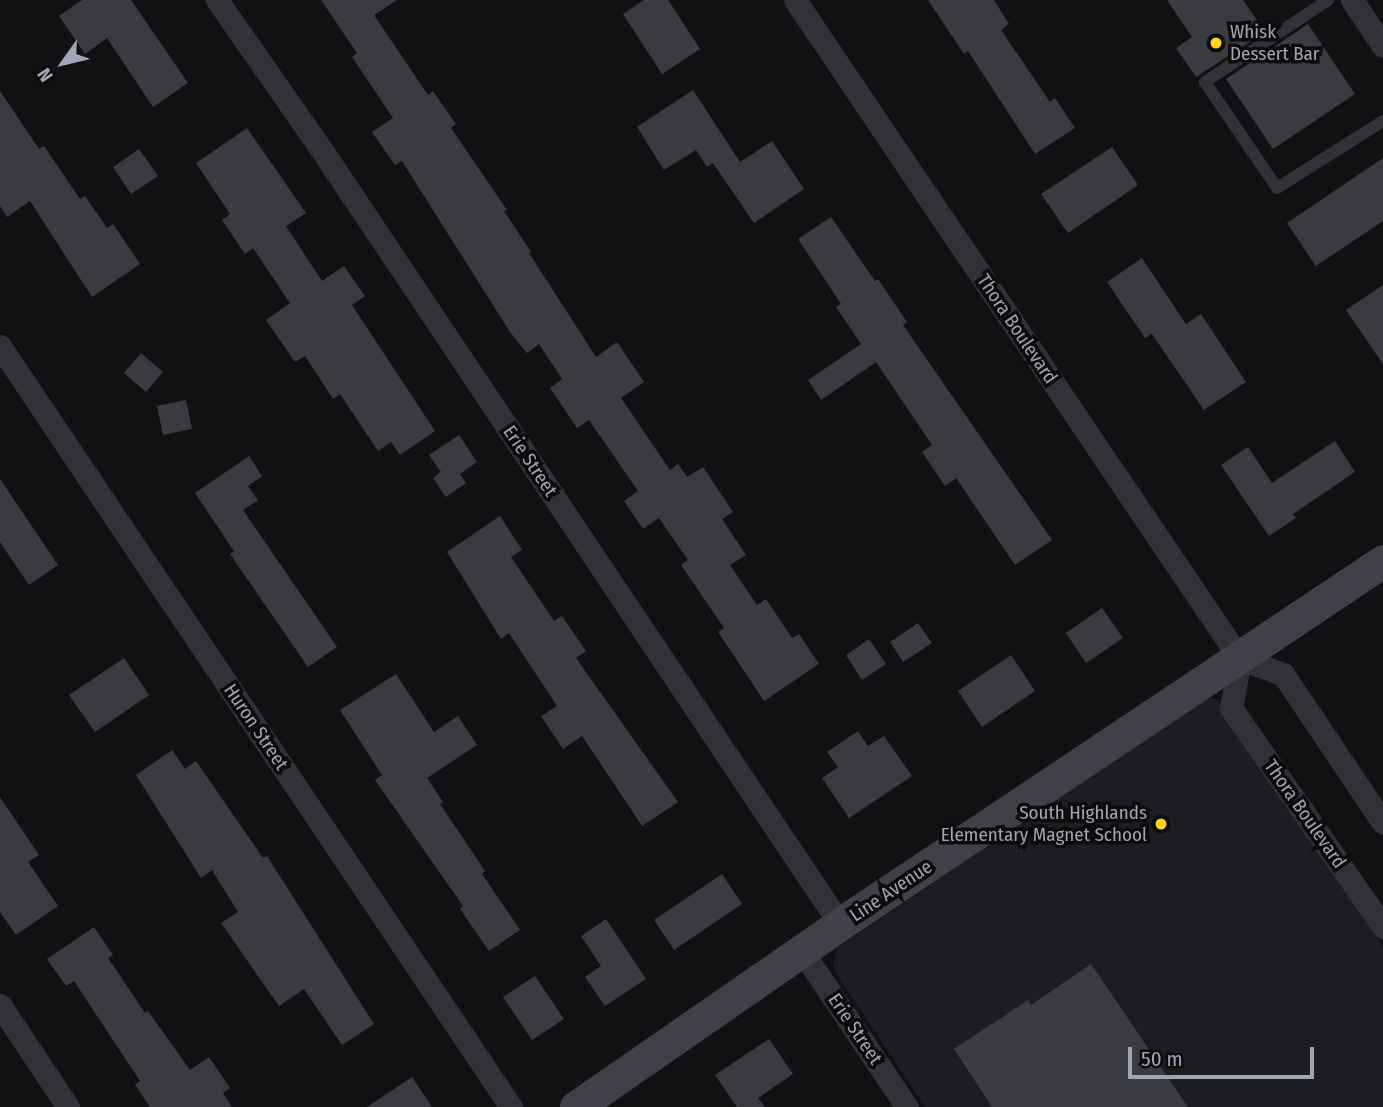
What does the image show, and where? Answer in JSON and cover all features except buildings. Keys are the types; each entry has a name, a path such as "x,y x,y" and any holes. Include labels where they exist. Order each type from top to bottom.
{"main road":[{"name":"Line Avenue","path":"576,1107 841,924 1383,561"}],"street":[{"name":"Erie Street","path":"217,0 333,167 841,924"},
{"name":"Thora Boulevard","path":"795,0 1240,659 1231,708 1383,927"},
{"path":"1352,0 1383,46"},
{"name":"Huron Street","path":"0,346 511,1107"},
{"path":"1240,659 1283,674 1383,823"},
{"name":"Erie Street","path":"802,951 907,1107"},
{"path":"0,1005 68,1107"}],"lane":[{"path":"1328,0 1205,82 1277,188 1383,121"}],"shaded area":[{"name":"South Highlands Elementary Magnet School","path":"1206,699 1218,700 1383,947 1383,1107 925,1107 837,975 833,966 837,948"}],"place":[{"name":"Whisk Dessert Bar","path":"1216,43"},
{"name":"South Highlands Elementary Magnet School","path":"1161,824"}]}
